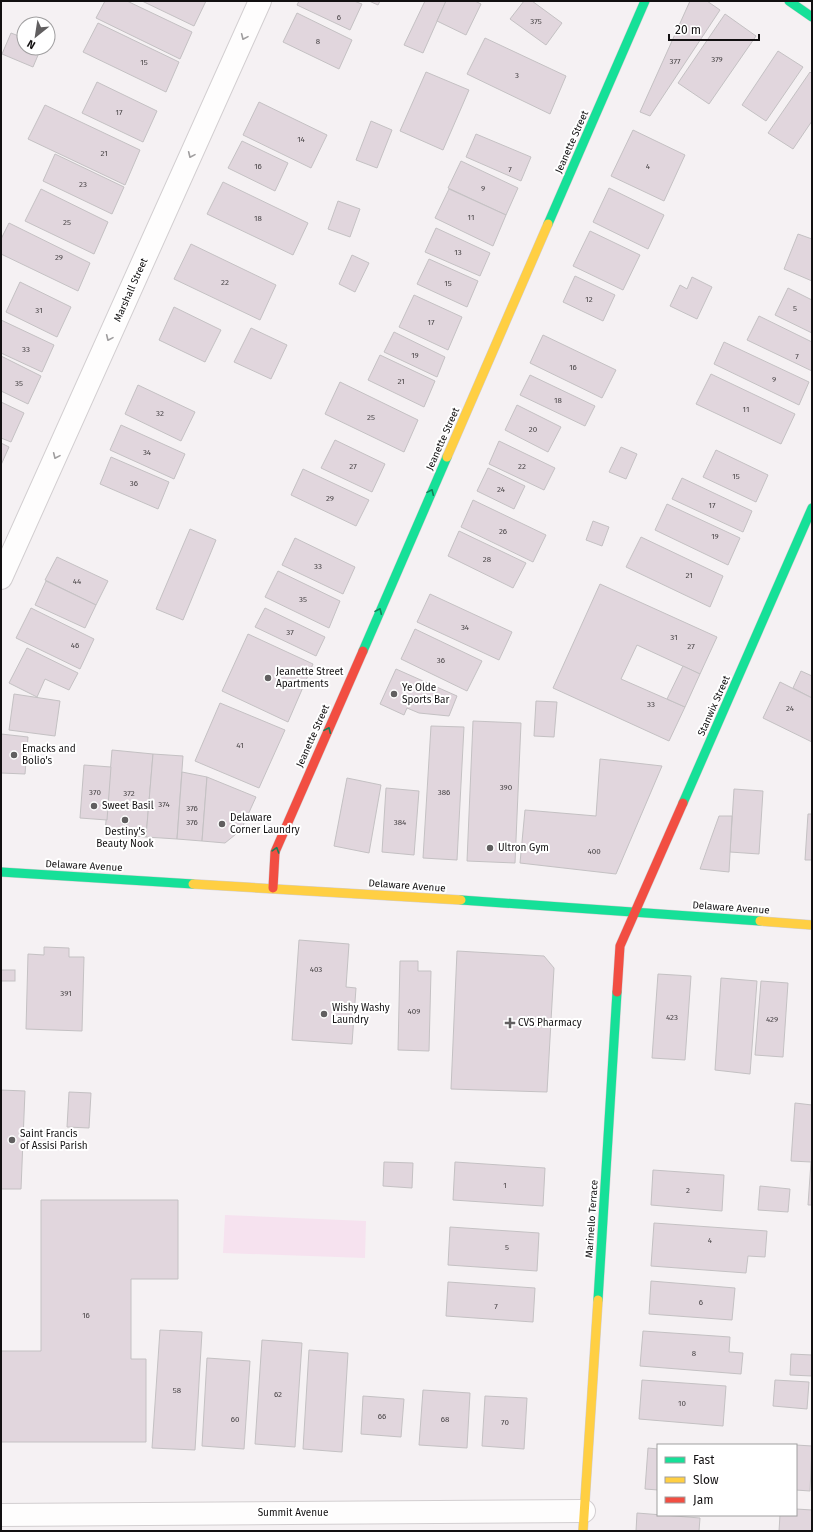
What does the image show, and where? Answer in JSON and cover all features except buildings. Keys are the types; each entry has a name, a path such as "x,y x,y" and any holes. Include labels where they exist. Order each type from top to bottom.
{"street":[{"name":"Marshall Street","path":"1,578 260,1"},
{"name":"Jeanette Street","path":"273,888 275,852 645,1"},
{"path":"789,1 812,17"},
{"name":"Stanwix Street","path":"634,912 650,882 812,508"},
{"name":"Delaware Avenue","path":"1,872 273,888 812,925"},
{"name":"Marinello Terrace","path":"583,1521 620,946 634,912"},
{"name":"Summit Avenue","path":"1,1515 583,1521"}],"shaded area":[{"path":"225,1215 366,1221 365,1258 223,1253"}],"traffic: fast":[{"path":"548,224 645,1"},
{"path":"789,1 812,17"},
{"path":"363,651 447,457"},
{"path":"683,803 812,508"},
{"path":"1,872 193,884"},
{"path":"461,900 760,921"},
{"path":"598,1300 617,992"}],"traffic: slow":[{"path":"447,457 548,224"},
{"path":"193,884 461,900"},
{"path":"760,921 812,925"},
{"path":"583,1531 598,1300"}],"traffic: jam":[{"path":"273,888 275,852 363,651"},
{"path":"617,992 620,946 683,803"}],"place":[{"name":"Jeanette Street Apartments","path":"268,678"},
{"name":"Ye Olde Sports Bar","path":"394,694"},
{"name":"Emacks and Bolio's","path":"14,755"},
{"name":"Sweet Basil","path":"94,806"},
{"name":"Destiny's Beauty Nook","path":"125,820"},
{"name":"Delaware Corner Laundry","path":"222,824"},
{"name":"Ultron Gym","path":"490,848"},
{"name":"Wishy Washy Laundry","path":"324,1014"},
{"name":"CVS Pharmacy","path":"510,1023"},
{"name":"Saint Francis of Assisi Parish","path":"12,1140"}]}
